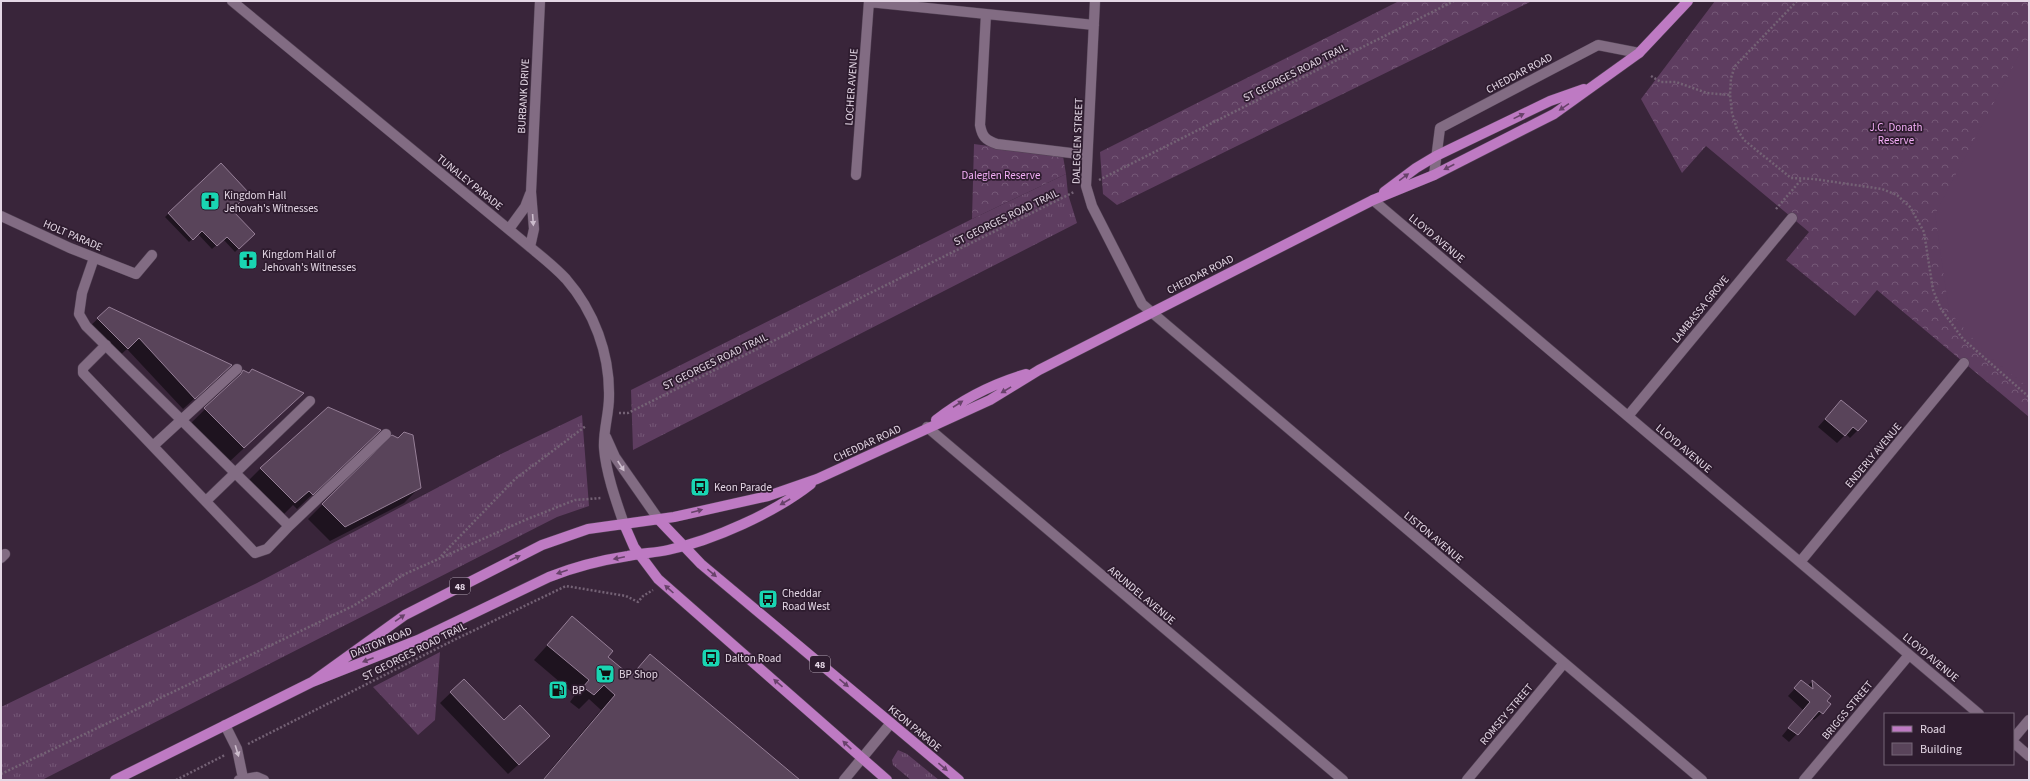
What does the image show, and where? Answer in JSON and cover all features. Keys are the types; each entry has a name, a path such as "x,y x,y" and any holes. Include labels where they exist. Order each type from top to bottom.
{"main road":[{"name":"CHEDDAR ROAD","path":"659,520 751,500 817,479 927,427 955,405 984,389 1039,370 1373,200 1434,175 1554,114 1639,53 1688,1"},
{"name":"CHEDDAR ROAD","path":"1373,200 1416,168 1436,156 1550,101 1596,85"},
{"name":"CHEDDAR ROAD","path":"683,546 749,520 789,500 817,479"},
{"name":"DALTON ROAD","path":"312,682 405,615 509,561 578,532 604,526 659,520"},
{"name":"KEON PARADE","path":"659,520 683,546 959,780"},
{"path":"624,524 639,554 664,585 887,780"},
{"name":"DALTON ROAD","path":"115,780 312,682 418,640 555,574 570,569 683,546"}],"street":[{"name":"TUNALEY PARADE","path":"232,1 509,229 558,271 573,288 586,308 598,332 608,372 609,404 605,431 606,462 624,524"},
{"name":"BURBANK DRIVE","path":"530,247 534,229 531,192 540,1"},
{"path":"869,1 1094,25"},
{"name":"LOCHER AVENUE","path":"856,175 869,1"},
{"name":"DALEGLEN STREET","path":"1095,1 1086,155 1086,186 1092,206 1142,304 1152,312"},
{"path":"986,14 980,118 982,135 988,141 997,144 1086,155"},
{"name":"CHEDDAR ROAD","path":"1434,175 1440,128 1598,45 1639,53"},
{"name":"BURBANK DRIVE","path":"509,229 524,207 531,192"},
{"name":"LLOYD AVENUE","path":"1373,200 1978,713"},
{"name":"HOLT PARADE","path":"1,216 94,258 136,274 152,255"},
{"name":"LAMBASSA GROVE","path":"1628,416 1792,218"},
{"path":"94,258 78,309 79,314 86,326 289,526"},
{"name":"LISTON AVENUE","path":"1152,312 1702,780"},
{"path":"106,345 83,368 83,373 255,553 267,549 289,526 386,434"},
{"name":"ENDERLY AVENUE","path":"1800,562 1964,363"},
{"path":"153,446 237,368"},
{"path":"206,501 310,401"},
{"name":"ARUNDEL AVENUE","path":"927,427 1343,780"},
{"name":"TUNALEY PARADE","path":"605,431 615,457 659,520"},
{"name":"BRIGGS STREET","path":"1804,780 1909,655"},
{"name":"ROMSEY STREET","path":"1467,780 1564,663"},
{"path":"2014,740 2029,720"},
{"path":"844,780 891,723"},
{"path":"225,725 237,749 241,779 257,777 264,780"},
{"path":"2014,742 2029,756"}],"path":[{"name":"ST GEORGES ROAD TRAIL","path":"628,413 1086,186 1454,1"},
{"path":"1797,1 1735,66 1730,78 1730,95 1732,113 1737,129 1744,140 1791,178 1814,179 1882,189 1897,195 1910,206 1924,232 1933,290 1941,309 1963,339 2029,397"},
{"path":"1651,76 1661,82 1676,82 1707,93 1730,95"},
{"path":"1776,209 1802,179"},
{"path":"439,558 515,478 586,426"},
{"path":"1,774 353,606 396,579 439,558 575,500 616,497"},
{"name":"ST GEORGES ROAD TRAIL","path":"176,780 454,640 566,586 626,596 638,602 643,596 664,585"}],"green space":[{"path":"1399,1 1532,1 1117,205 1103,194 1100,152"},
{"name":"J.C. Donath Reserve","path":"1715,1 2029,1 2029,417 1877,290 1855,316 1786,260 1809,232 1706,146 1682,173 1641,99"},
{"path":"2027,40 2029,42 2029,388 1988,356 1949,311 1935,214"},
{"name":"Daleglen Reserve","path":"974,144 1063,156 1066,174 972,219"},
{"path":"1066,174 1068,194 1077,223 633,450 631,390 972,219"},
{"path":"582,415 589,506 557,517 42,780 1,780 1,707 257,583 503,453"},
{"path":"440,652 435,720 418,735 373,687"},
{"path":"898,750 907,754 939,780 911,780 893,765 892,760"}],"building":[{"name":"Kingdom Hall Jehovah's Witnesses","path":"221,163 249,193 232,210 255,234 239,249 227,237 217,246 202,231 193,240 168,213"},
{"path":"109,307 232,365 195,399 139,338 128,349 97,318"},
{"path":"252,369 304,393 244,448 204,408 241,374 243,370 249,373"},
{"path":"1841,400 1867,421 1858,431 1853,427 1845,436 1825,419"},
{"path":"328,407 381,430 313,495 309,491 295,503 260,468"},
{"path":"404,432 413,435 421,488 345,527 322,504 392,435 398,438"},
{"path":"572,616 613,651 608,657 631,676 650,654 800,780 543,780 615,695 604,685 594,695 583,687 589,680 547,645"},
{"path":"464,679 504,720 520,705 550,736 519,765 450,692"},
{"path":"1801,680 1813,689 1812,680 1831,696 1827,701 1831,704 1823,714 1819,711 1798,735 1788,728 1810,702 1794,688"}],"place":[{"name":"Kingdom Hall Jehovah's Witnesses","path":"210,201"},
{"name":"Kingdom Hall of Jehovah's Witnesses","path":"248,260"},
{"name":"Keon Parade","path":"700,487"},
{"name":"Cheddar Road West","path":"768,599"},
{"name":"Dalton Road","path":"711,658"},
{"name":"BP Shop","path":"605,674"},
{"name":"BP","path":"558,690"}]}
